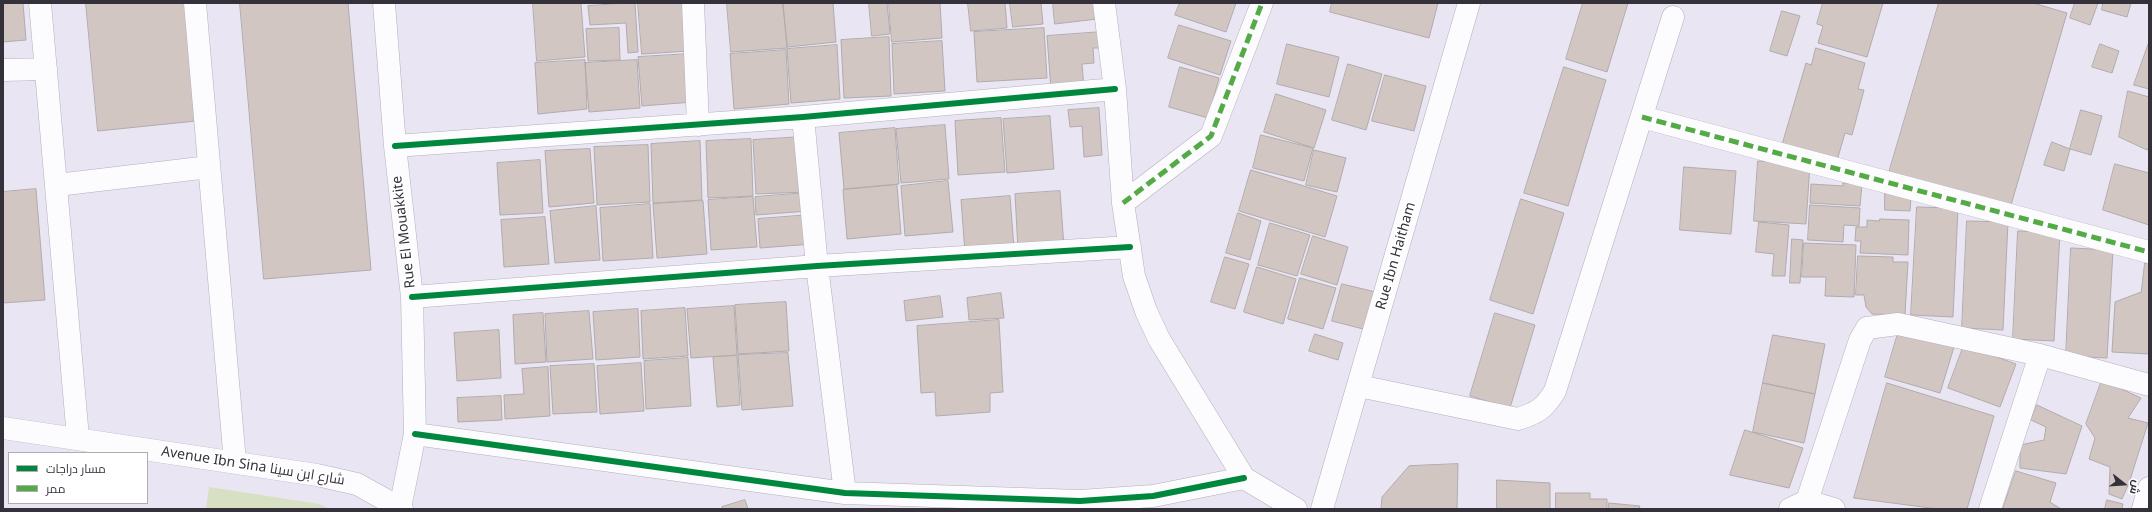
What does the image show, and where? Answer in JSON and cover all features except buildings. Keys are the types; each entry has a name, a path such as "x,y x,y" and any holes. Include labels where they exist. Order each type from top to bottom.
{"street":[{"path":"40,3 78,438"},
{"path":"195,3 236,462"},
{"name":"Rue El Mouakkite","path":"384,3 395,146 412,297 415,434 401,508"},
{"path":"693,3 698,125"},
{"path":"1104,3 1115,89 1123,203 1134,276 1146,311 1159,339 1244,478 1296,509"},
{"path":"1123,203 1211,136 1262,3"},
{"name":"Rue Ibn Haitham","path":"1322,509 1469,3"},
{"path":"1358,386 1518,419 1536,413 1547,403 1555,391 1673,17"},
{"path":"3,70 46,69"},
{"path":"395,146 803,117 1115,89"},
{"path":"803,117 817,266 845,493"},
{"path":"1642,117 2149,252"},
{"path":"57,185 209,167"},
{"path":"412,297 817,266 1130,247"},
{"path":"1834,509 1798,505 1860,340 1867,328 1898,324 2040,355 2149,385"},
{"path":"1990,509 2040,355"},
{"name":"Avenue Ibn Sina شارع ابن سينا","path":"3,428 236,462 357,484 401,508"},
{"path":"415,434 845,493 1080,501 1153,496 1244,478"},
{"path":"2143,509 2149,488"}],"green space":[{"path":"209,487 319,504 330,509 206,509"}],"marked path":[{"path":"1123,203 1211,136 1262,3"},
{"path":"1642,117 2149,252"}],"cycle path":[{"path":"395,146 803,117 1115,89"},
{"path":"412,297 817,266 1130,247"},
{"path":"415,434 845,493 1080,501 1153,496 1244,478"}]}
